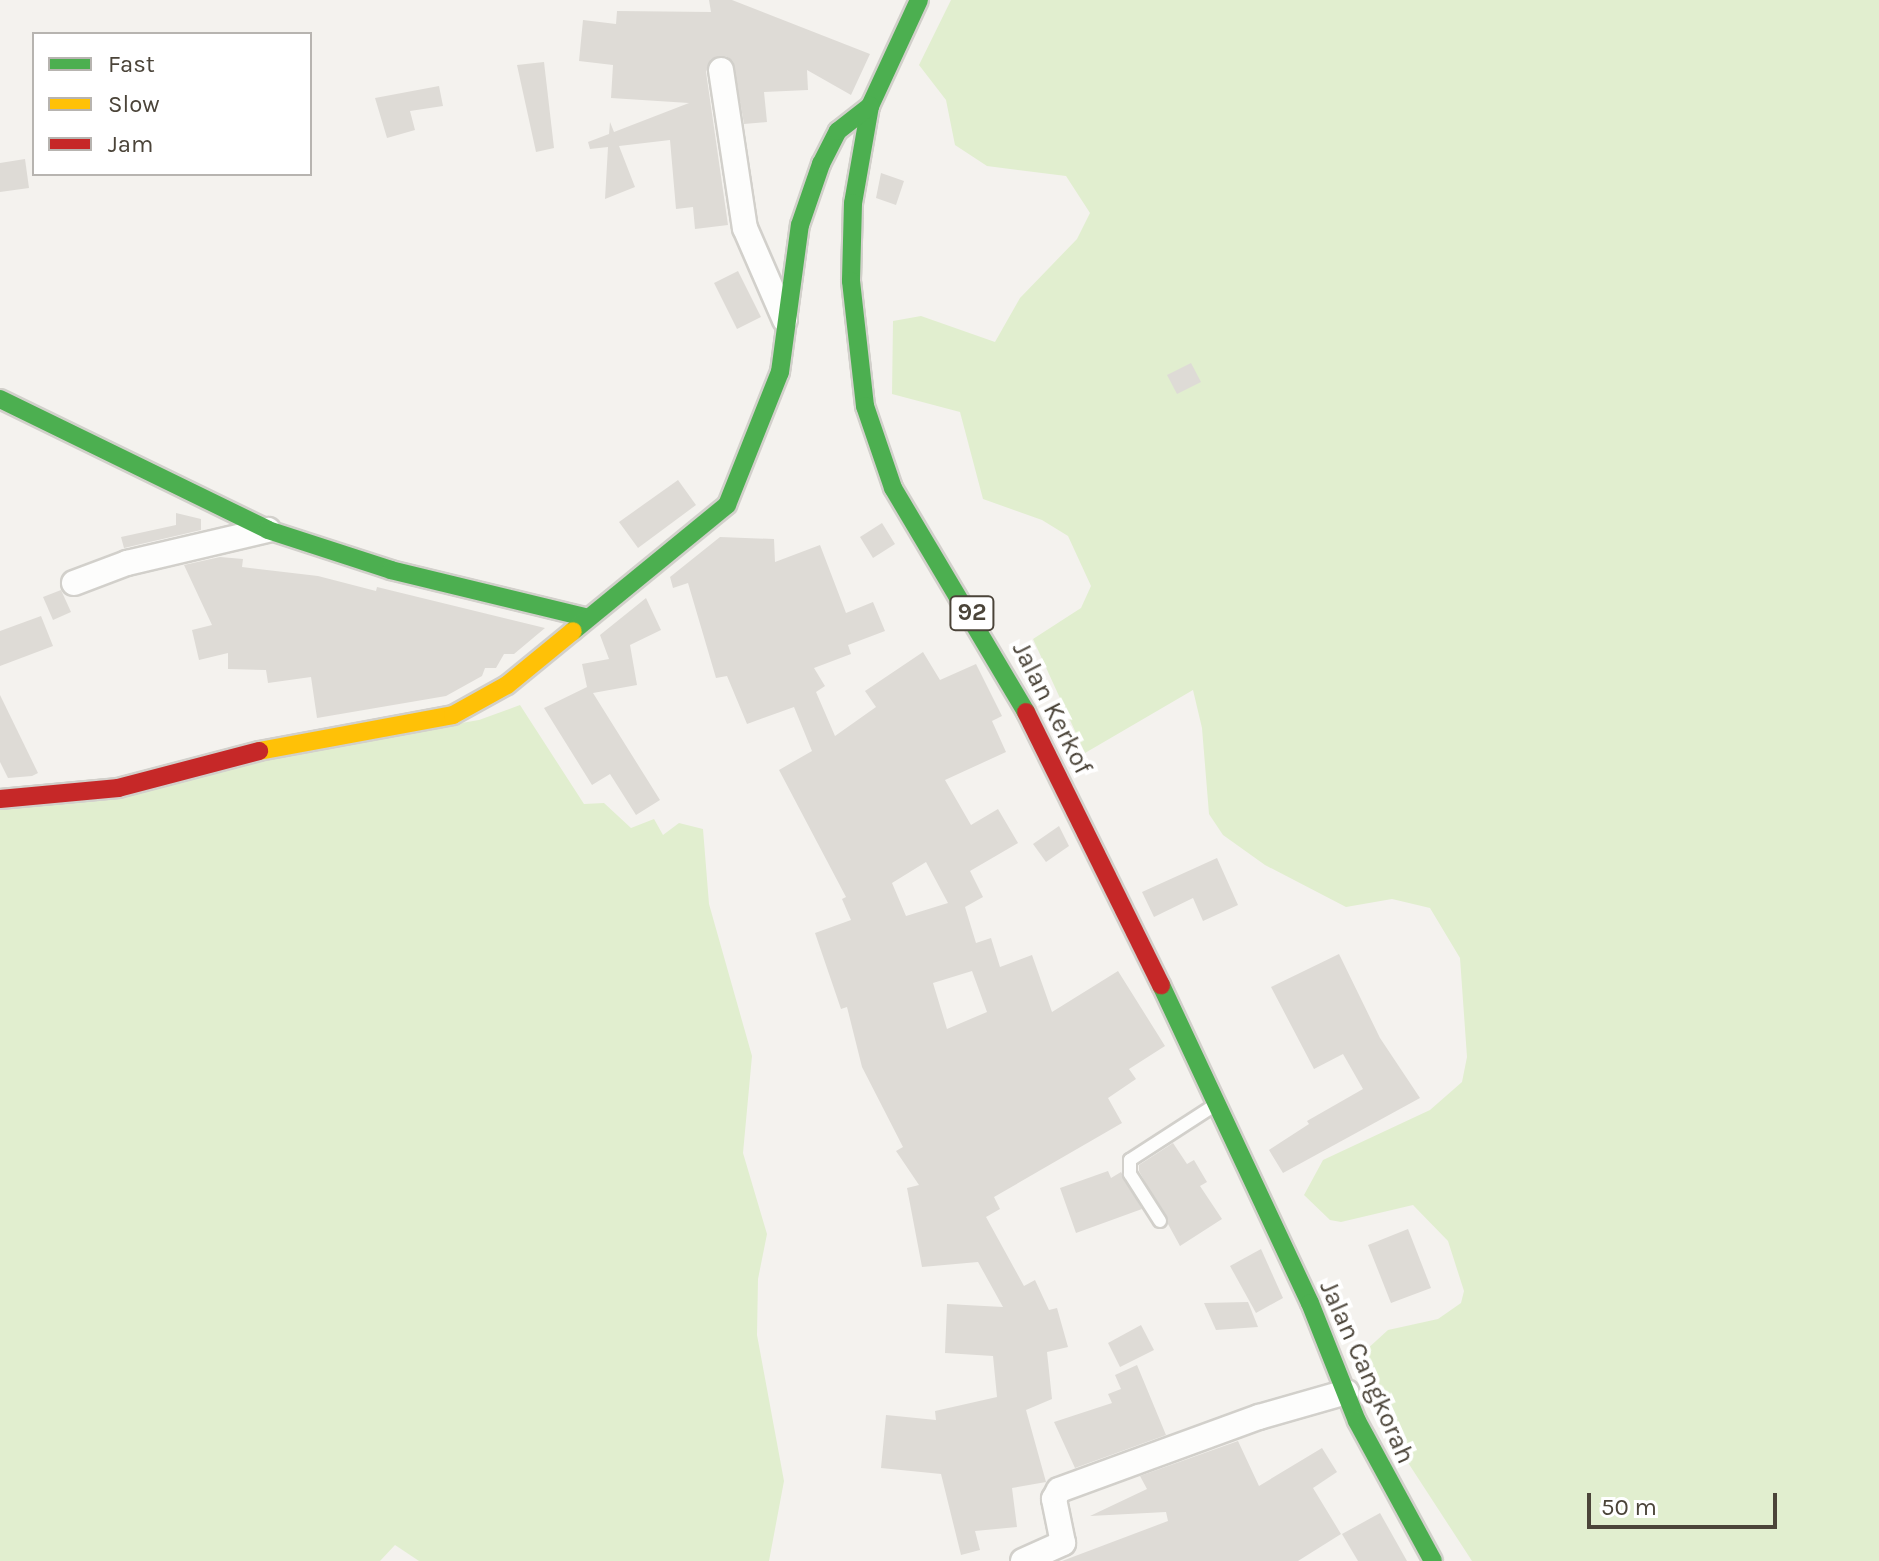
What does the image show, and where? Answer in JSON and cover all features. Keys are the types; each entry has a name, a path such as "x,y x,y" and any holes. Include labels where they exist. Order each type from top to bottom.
{"street":[{"name":"Jalan Kerkof","path":"919,0 870,106 853,203 851,281 865,406 893,488 999,660 1218,1104 1262,1200"},
{"path":"721,70 745,228 785,320"},
{"path":"0,799 118,788 295,742 453,715 507,685 586,617 727,505 766,416 780,372 800,225 821,164 838,131 870,106"},
{"path":"0,399 268,530 391,570 586,617"},
{"path":"74,583 127,563 268,530"},
{"name":"Jalan Cangkorah","path":"1262,1200 1403,1515 1433,1561"},
{"path":"1023,1561 1063,1543 1054,1499 1059,1490 1259,1417 1346,1392"}],"lane":[{"path":"1160,1221 1130,1174 1130,1160 1218,1104"}],"green space":[{"path":"951,0 1879,0 1879,1561 1472,1561 1403,1455 1365,1351 1388,1330 1438,1319 1461,1303 1464,1291 1448,1241 1413,1205 1341,1222 1330,1220 1304,1195 1323,1160 1430,1110 1462,1082 1467,1057 1460,958 1430,908 1392,899 1346,907 1265,865 1223,835 1209,814 1202,728 1193,690 1085,753 1033,639 1081,608 1091,586 1068,536 1042,520 983,499 960,412 892,394 893,321 921,316 995,342 1020,298 1077,239 1090,213 1066,176 987,166 955,145 946,100 919,65"},
{"path":"520,705 584,804 604,803 631,828 654,819 663,835 679,823 703,829 709,904 752,1056 743,1153 767,1234 758,1279 757,1335 784,1481 769,1561 419,1561 395,1545 380,1561 0,1561 0,802 479,720"}],"building":[{"path":"709,0 732,0 870,54 851,95 807,70 808,90 764,92 767,122 744,124 733,61 726,56 711,59 706,72 728,225 695,229 693,207 676,209 670,140 619,146 635,187 605,199 608,147 590,149 588,142 609,134 610,122 614,132 689,103 611,98 613,65 579,61 583,20 616,24 617,11 711,12"},
{"path":"544,62 554,148 536,152 517,65"},
{"path":"439,86 443,106 410,111 415,130 387,138 375,98"},
{"path":"25,159 29,188 0,192 0,163"},
{"path":"881,173 904,181 896,205 876,198"},
{"path":"738,271 761,317 737,329 714,283"},
{"path":"1191,363 1201,382 1177,394 1167,375"},
{"path":"678,480 696,505 638,548 619,522"},
{"path":"176,513 201,519 201,530 124,548 121,537 176,525"},
{"path":"882,523 895,544 873,558 860,537"},
{"path":"720,537 774,539 775,562 820,545 846,613 873,602 885,631 848,645 851,654 814,668 825,686 816,692 835,736 876,707 865,691 923,652 940,680 976,664 1002,716 992,721 1006,752 945,780 971,825 998,809 1018,843 970,871 983,897 965,907 976,943 991,938 1000,967 1032,955 1052,1012 1118,971 1165,1046 1129,1069 1136,1079 1108,1098 1122,1123 994,1197 1000,1209 986,1217 1024,1286 1035,1280 1049,1310 1057,1308 1068,1347 1047,1352 1052,1399 1026,1410 1046,1482 1012,1488 1017,1527 975,1531 980,1550 961,1555 941,1474 881,1468 886,1415 936,1420 935,1411 997,1397 993,1356 945,1353 947,1304 1003,1307 978,1262 922,1267 907,1188 919,1185 896,1151 903,1147 862,1067 847,1007 841,1009 815,933 851,920 842,899 846,897 779,770 812,751 794,707 747,724 727,676 716,678 688,583 673,588 670,577","holes":["926,862 948,903 906,916 892,883","972,971 987,1012 947,1029 933,983"]},
{"path":"220,557 243,559 242,567 318,576 376,591 377,587 545,628 514,654 504,654 496,668 485,668 482,676 446,696 317,718 311,677 268,683 266,670 228,669 228,653 199,660 192,630 212,625 184,565"},
{"path":"61,590 71,612 53,620 43,597"},
{"path":"646,598 661,630 630,645 637,685 593,693 660,800 636,815 610,774 592,785 544,708 587,687 582,664 609,659 600,635"},
{"path":"41,616 53,646 0,666 0,631"},
{"path":"0,695 38,773 32,776 8,778 0,762"},
{"path":"1059,826 1069,846 1046,862 1033,844"},
{"path":"1217,858 1238,905 1203,921 1193,898 1154,917 1142,892"},
{"path":"1339,954 1380,1038 1420,1098 1283,1173 1269,1150 1309,1124 1307,1121 1363,1089 1343,1054 1314,1069 1271,987"},
{"path":"1173,1143 1187,1164 1194,1160 1207,1182 1200,1186 1222,1219 1180,1246 1139,1171 1139,1165"},
{"path":"1108,1171 1111,1178 1121,1172 1142,1209 1076,1233 1060,1188"},
{"path":"1408,1229 1431,1288 1391,1303 1368,1245"},
{"path":"1261,1249 1283,1298 1256,1313 1230,1266"},
{"path":"1248,1302 1258,1327 1216,1330 1204,1303"},
{"path":"1141,1325 1154,1350 1120,1367 1108,1343"},
{"path":"1137,1365 1166,1435 1075,1468 1054,1422 1112,1403 1108,1394 1121,1389 1115,1375"},
{"path":"1238,1441 1259,1486 1322,1448 1337,1472 1313,1488 1341,1534 1298,1561 1062,1561 1168,1521 1166,1512 1090,1516 1147,1489 1140,1476"},
{"path":"1380,1513 1407,1561 1358,1561 1342,1534"}],"traffic: fast":[{"path":"919,0 870,106 853,203 851,281 865,406 893,488 1026,712"},
{"path":"573,631 727,505 780,372 800,225 821,164 838,131 870,106"},
{"path":"0,399 268,530 391,570 586,617"},
{"path":"1161,985 1310,1303 1357,1421 1433,1561"}],"traffic: slow":[{"path":"259,751 453,715 507,685 573,631"}],"traffic: jam":[{"path":"1026,712 1161,985"},
{"path":"0,799 118,788 259,751"}]}
